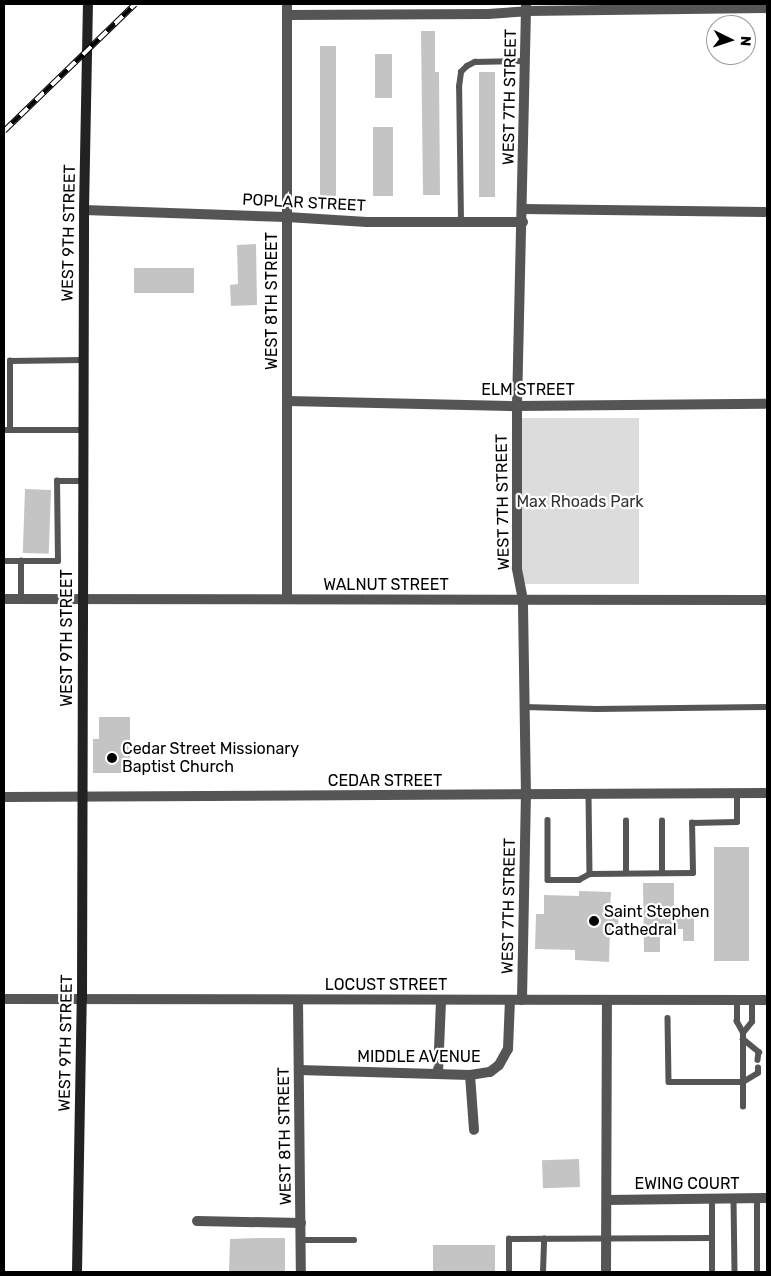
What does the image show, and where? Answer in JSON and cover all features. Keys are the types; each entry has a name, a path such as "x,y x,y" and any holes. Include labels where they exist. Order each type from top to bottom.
{"street":[{"name":"WEST 9TH STREET","path":"77,1272 82,999 83,360 88,4"},
{"name":"WEST 8TH STREET","path":"287,4 287,599"},
{"path":"287,15 488,14 527,7 764,7"},
{"name":"WEST 7TH STREET","path":"522,1000 526,796 522,600 517,568 517,406 527,7"},
{"path":"523,209 767,212"},
{"name":"POPLAR STREET","path":"84,210 287,217 367,222 523,222"},
{"name":"ELM STREET","path":"288,401 517,406 767,404"},
{"name":"WALNUT STREET","path":"4,599 767,600"},
{"name":"CEDAR STREET","path":"4,797 526,796 767,793"},
{"name":"LOCUST STREET","path":"4,999 767,1000"},
{"name":"WEST 8TH STREET","path":"298,1000 301,1272"},
{"path":"438,1073 441,1000"},
{"name":"MIDDLE AVENUE","path":"299,1070 470,1075 490,1072 505,1057 509,1039 510,1000"},
{"path":"606,1272 607,1000"},
{"path":"470,1075 474,1130"},
{"name":"EWING COURT","path":"607,1200 762,1198"},
{"path":"197,1221 301,1223"}],"lane":[{"path":"461,222 459,87 462,72 467,66 475,62 526,61"},
{"path":"83,360 10,361 7,430 83,430"},
{"path":"4,561 58,561 58,482 83,481"},
{"path":"21,599 22,561"},
{"path":"525,707 596,709 767,707"},
{"path":"589,794 590,874"},
{"path":"548,820 548,880 579,880 590,874 693,872 692,823 737,822 737,794"},
{"path":"626,821 626,873"},
{"path":"662,821 662,873"},
{"path":"737,1000 737,1022 743,1036 759,1052 758,1060"},
{"path":"743,1108 743,1036 752,1022 752,1000"},
{"path":"668,1018 669,1082 743,1082 758,1073 758,1068"},
{"path":"734,1198 735,1272"},
{"path":"757,1272 762,1198"},
{"path":"712,1199 712,1272"},
{"path":"509,1272 509,1239 712,1238"},
{"path":"543,1272 544,1239"},
{"path":"301,1240 354,1240"}],"green space":[{"name":"Max Rhoads Park","path":"522,418 639,418 639,584 522,584"}],"building":[{"path":"421,31 435,31 435,72 439,72 440,195 423,195"},
{"path":"320,46 336,46 336,196 320,196"},
{"path":"375,54 392,54 392,98 375,98"},
{"path":"479,72 495,72 495,197 479,197"},
{"path":"373,127 393,127 393,196 373,196"},
{"path":"256,244 257,305 231,306 230,285 238,284 237,245"},
{"path":"134,268 194,268 194,293 134,293"},
{"path":"25,489 51,490 49,554 23,553"},
{"name":"Cedar Street Missionary Baptist Church","path":"99,717 130,717 130,773 93,773 93,739 99,739"},
{"path":"714,847 749,847 749,961 714,961"},
{"path":"643,883 674,883 674,915 694,915 694,941 683,941 683,929 660,929 660,952 644,952"},
{"path":"579,891 611,892 610,909 619,909 618,930 610,930 609,962 575,960 575,950 535,949 536,914 544,914 544,895 579,896"},
{"path":"579,1159 580,1187 543,1188 542,1160"},
{"path":"285,1238 285,1272 229,1272 230,1239"},
{"path":"433,1245 495,1245 495,1272 433,1272"}],"railway":[{"path":"4,131 135,4"}],"place":[{"name":"Cedar Street Missionary Baptist Church","path":"112,758"},
{"name":"Saint Stephen Cathedral","path":"594,921"}]}
